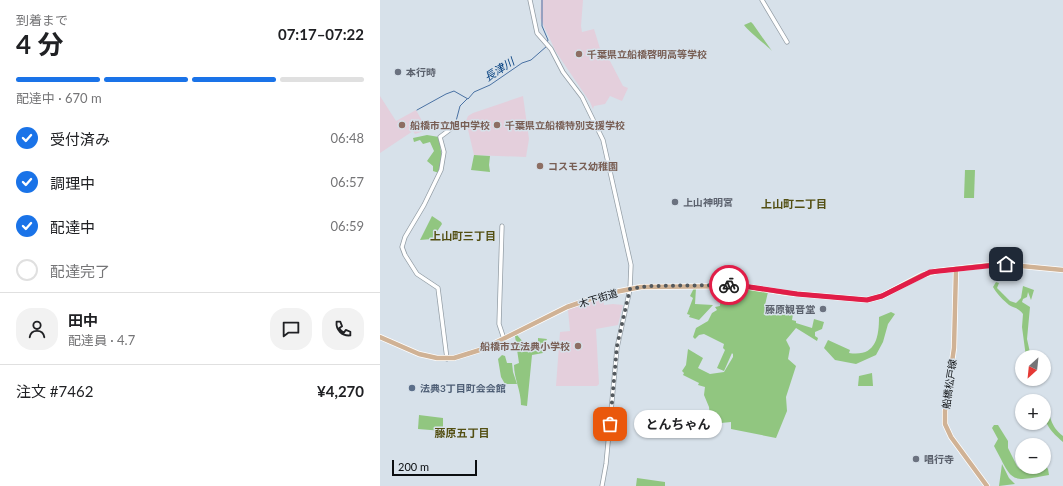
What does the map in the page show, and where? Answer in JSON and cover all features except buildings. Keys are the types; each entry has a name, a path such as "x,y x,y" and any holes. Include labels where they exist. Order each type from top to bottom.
{"main road":[{"name":"木下街道","path":"380,337 419,354 447,359 476,353 567,307 598,296 630,289 666,286 735,285 807,296 867,300 882,296 930,272 1006,264 1063,270"},
{"name":"船橋松戸線","path":"956,269 954,348 945,410 945,424 951,437 987,486"}],"street":[{"path":"530,0 537,33 551,49 563,72 582,97 603,140 630,265 630,289 617,346 606,464 602,486"},
{"path":"762,0 788,42"},
{"path":"447,359 438,288 417,274 412,268 404,255 403,243 435,185 441,170 444,152 440,137 452,128 465,123"},
{"path":"502,226 499,324 504,339"}],"shaded area":[{"name":"千葉県立船橋啓明高等学校","path":"541,0 583,0 582,32 594,29 602,55 610,61 623,86 628,88 622,101 610,96 605,104 594,106 593,109 590,102 556,52 540,18"},
{"name":"船橋市立旭中学校","path":"380,96 396,121 416,110 427,130 415,134 413,131 380,153"},
{"name":"千葉県立船橋特別支援学校","path":"523,96 529,139 526,157 474,155 466,121 468,116"},
{"name":"船橋市立法典小学校","path":"603,297 604,305 623,305 618,325 596,329 599,384 597,386 556,386 560,332 570,331 568,310"}],"green space":[{"path":"751,22 753,24 772,51 744,25"},
{"path":"427,135 439,137 442,159 439,173 433,171 433,166 427,161 434,151 430,142 423,144 420,140 414,142 413,138"},
{"path":"474,155 490,156 490,172 471,170"},
{"path":"965,170 975,170 974,198 964,198"},
{"path":"432,216 442,224 432,239 420,240"},
{"path":"996,282 999,283 997,288 1010,301 1016,303 1021,298 1023,286 1034,290 1031,300 1028,292 1027,297 1023,299 1022,302 1030,307 1027,339 1029,350 1025,350 1022,327 1023,314 1018,309 1009,305 993,287"},
{"path":"721,287 730,287 730,299 743,296 745,292 744,288 768,292 765,305 791,312 793,314 792,320 796,321 796,323 812,328 814,319 824,322 822,329 815,332 815,336 818,338 817,341 796,328 786,340 790,348 788,359 796,366 786,397 787,411 776,438 731,429 731,422 711,424 709,407 704,395 705,387 698,385 699,383 683,375 684,373 682,371 686,365 688,349 703,358 698,368 710,374 724,372 733,357 732,353 724,371 717,368 725,350 723,348 724,344 704,334 699,335 695,339 693,337 696,328 708,321 712,313 717,310 715,307 720,306"},
{"path":"694,288 696,288 695,304 713,305 699,320 689,317 690,315 687,314 693,298 690,296"},
{"path":"891,312 895,314 888,324 883,342 876,355 856,364 835,360 824,348 828,340 850,350 849,353 858,354 865,352 874,345 878,332 879,317"},
{"path":"517,335 524,343 526,350 531,350 532,341 538,342 538,338 547,339 544,345 543,353 532,355 527,406 521,405 514,370 514,365 519,363 515,336"},
{"path":"502,355 505,356 507,363 512,363 517,384 505,384 501,377 498,359"},
{"path":"872,373 873,386 858,386 859,376"},
{"path":"419,415 443,418 443,431 418,429"},
{"path":"1051,418 1055,428 1063,436 1063,442 1051,430"},
{"path":"994,425 998,425 1008,441 1008,448 1015,462 1015,474 1049,475 1026,479 1013,477 1009,473 994,446 998,439 992,428"},
{"path":"1002,464 1009,478 1015,484 999,486"},
{"path":"637,478 665,482 665,486 636,486"}],"waterway":[{"name":"長津川","path":"542,0 542,26 548,40 547,43"},
{"name":"長津川","path":"417,110 454,91 468,99 474,92 490,85 522,63 531,60 547,46"},
{"path":"455,125 460,106 467,99"}],"way so far":[{"path":"610,424 617,346 630,289 649,286 729,285"}],"place":[{"name":"千葉県立船橋啓明高等学校","path":"579,54"},
{"name":"本行時","path":"398,72"},
{"name":"船橋市立旭中学校","path":"402,125"},
{"name":"千葉県立船橋特別支援学校","path":"497,125"},
{"name":"コスモス幼稚園","path":"540,166"},
{"name":"上山神明宮","path":"675,202"},
{"name":"藤原観音堂","path":"823,309"},
{"name":"船橋市立法典小学校","path":"578,346"},
{"name":"法典3丁目町会会館","path":"412,388"},
{"name":"とんちゃん","path":"610,424"},
{"name":"唱行寺","path":"916,459"}],"district":[{"name":"上山町二丁目","path":"794,203"},
{"name":"上山町三丁目","path":"463,235"},
{"name":"藤原五丁目","path":"462,432"}],"route":[{"path":"729,285 797,294 867,300 882,296 930,272 990,264 1006,264"}]}
